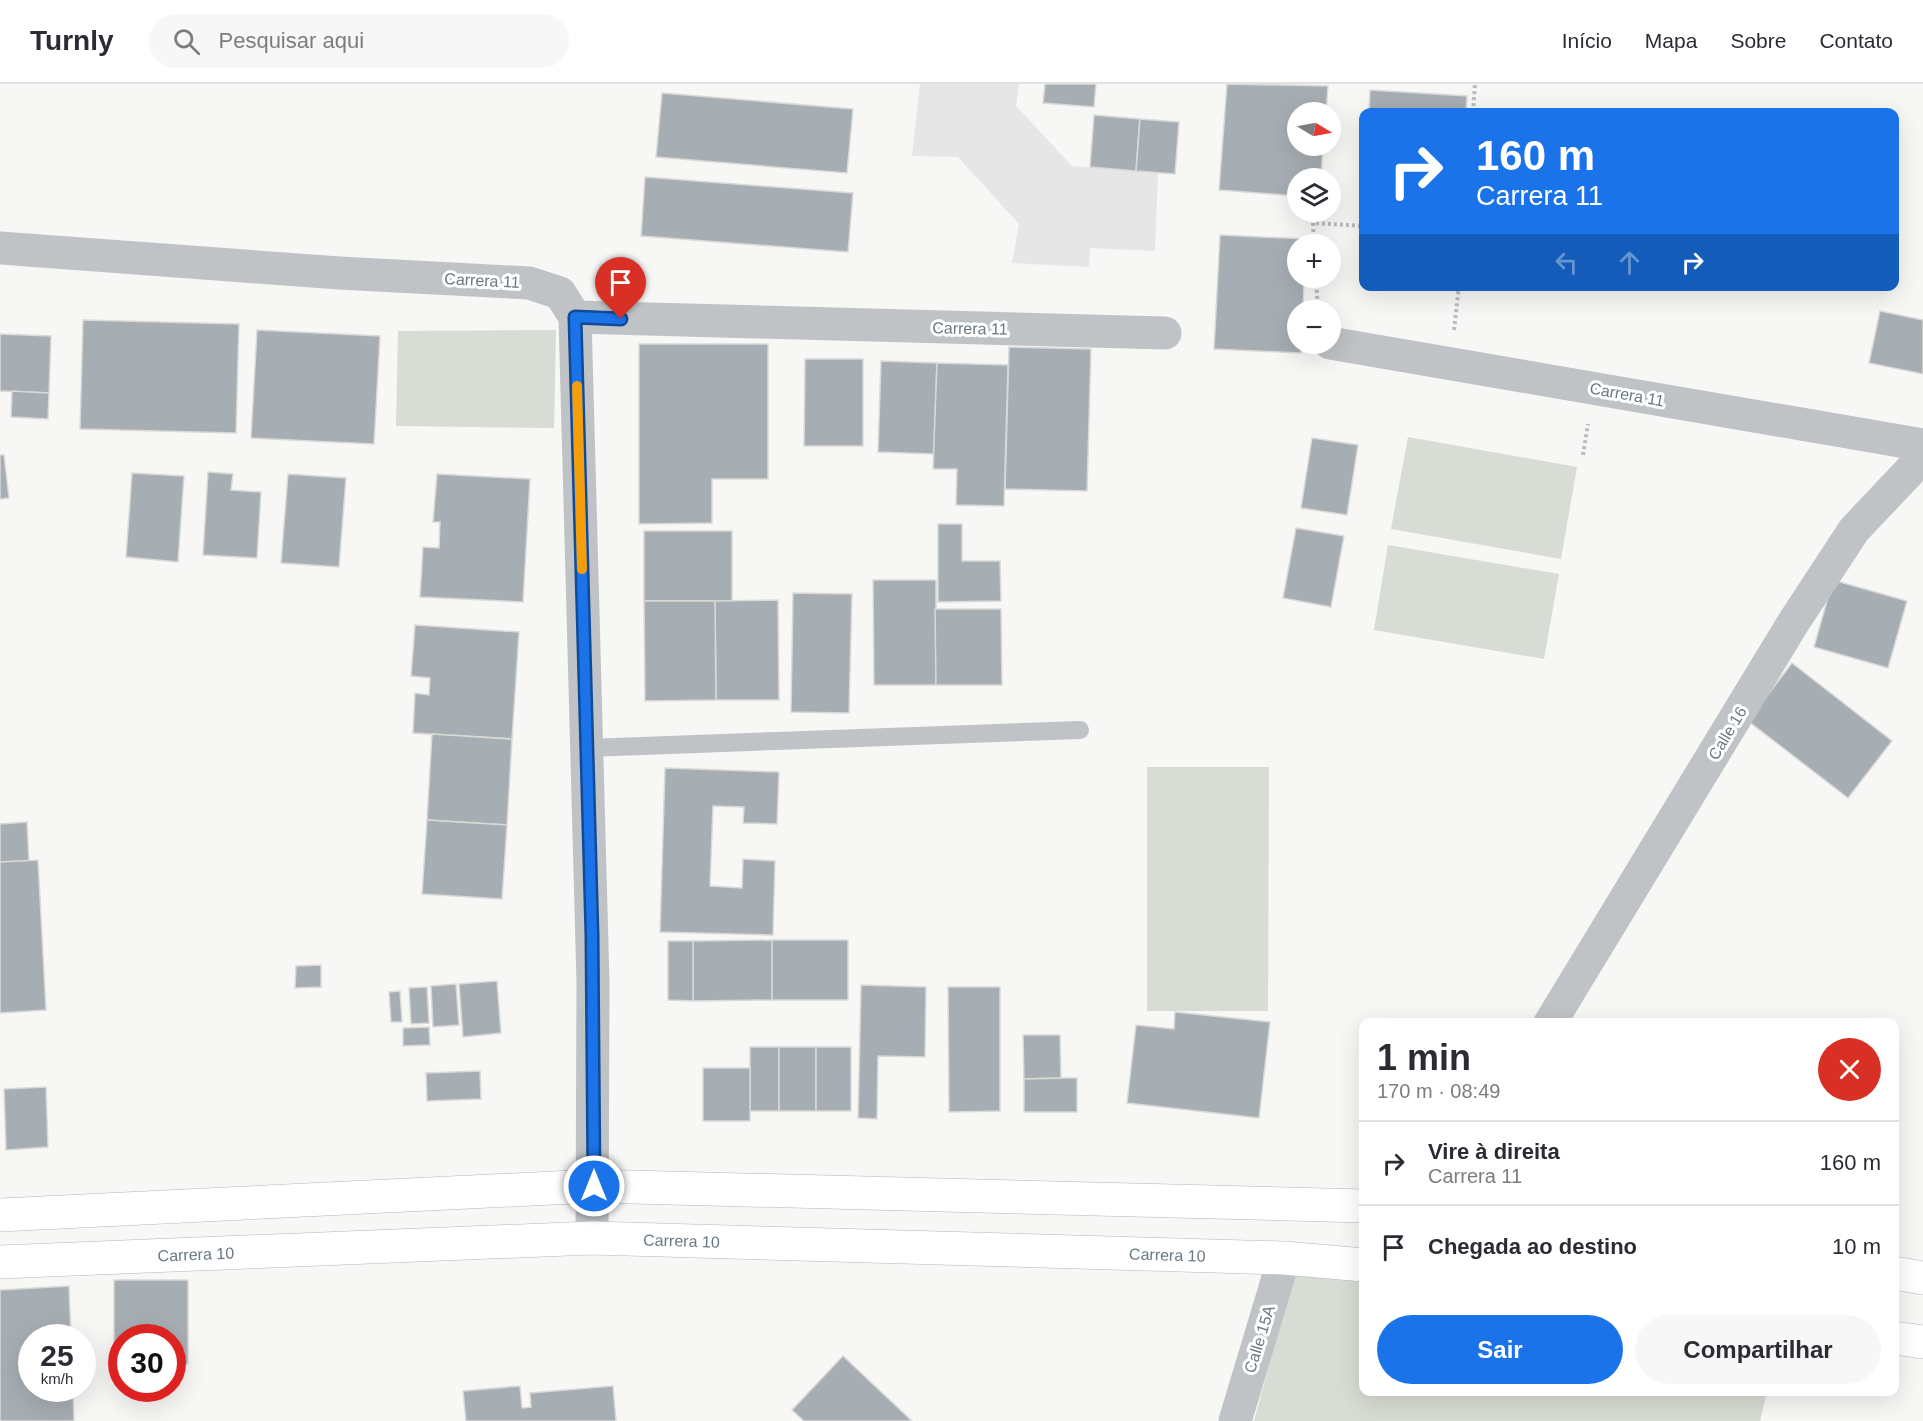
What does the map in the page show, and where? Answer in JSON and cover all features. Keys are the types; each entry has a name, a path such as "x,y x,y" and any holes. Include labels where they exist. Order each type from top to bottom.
{"main road":[{"path":"0,1215 594,1186 1359,1206"},
{"name":"Carrera 10","path":"0,1262 592,1238 1284,1258 1359,1265"},
{"path":"1899,1274 1923,1278"},
{"path":"1899,1339 1923,1342"}],"street":[{"name":"Carrera 11","path":"0,248 339,273 529,283 560,293 575,317 1165,333"},
{"path":"575,317 587,748 594,1186 592,1238"},
{"name":"Carrera 11","path":"1341,345 1923,445"},
{"name":"Calle 16","path":"1553,1018 1793,623 1854,530 1923,457"},
{"name":"Calle 15A","path":"1235,1421 1284,1258"}],"lane":[{"path":"587,748 1080,730"}],"path":[{"path":"1473,108 1474,84"},
{"path":"1314,234 1313,223 1359,226"},
{"path":"1450,363 1458,291"}],"shaded area":[{"path":"920,84 1019,84 1016,106 1072,166 1158,173 1155,251 1090,248 1089,267 1012,263 1019,224 958,157 912,156"},
{"path":"556,330 554,428 396,426 398,331"},
{"path":"1408,437 1577,467 1561,559 1391,529"},
{"path":"1388,545 1559,574 1544,659 1374,630"},
{"path":"1147,767 1269,767 1268,1011 1147,1011"},
{"path":"1294,1272 1359,1281 1359,1396 1766,1396 1760,1421 1254,1421"}],"building":[{"path":"1045,84 1096,84 1094,107 1043,103"},
{"path":"1227,84 1328,86 1327,102 1287,102 1287,156 1322,156 1322,168 1287,168 1287,195 1219,190"},
{"path":"1370,90 1467,96 1466,108 1369,108"},
{"path":"662,93 853,109 847,173 656,157"},
{"path":"1094,115 1140,119 1136,171 1090,167"},
{"path":"1140,119 1179,122 1175,174 1136,171"},
{"path":"645,177 853,193 848,252 641,236"},
{"path":"1220,235 1287,238 1287,288 1304,288 1303,300 1287,300 1287,352 1214,349"},
{"path":"1880,311 1923,320 1923,374 1869,363"},
{"path":"83,320 239,324 236,433 80,429"},
{"path":"257,330 380,336 374,444 251,438"},
{"path":"0,334 51,336 49,393 0,391"},
{"path":"639,344 768,344 768,479 712,479 712,523 639,524"},
{"path":"1009,347 1091,349 1087,491 1005,489"},
{"path":"805,359 863,359 863,446 804,446"},
{"path":"881,361 937,363 934,454 878,452"},
{"path":"937,363 1008,365 1004,506 956,505 957,469 933,469"},
{"path":"12,391 49,393 48,419 11,417"},
{"path":"1312,438 1358,445 1347,515 1301,508"},
{"path":"0,455 4,455 9,498 0,499"},
{"path":"208,472 233,474 231,490 261,492 257,558 203,555"},
{"path":"132,473 184,476 178,562 126,557"},
{"path":"288,474 346,478 339,567 281,563"},
{"path":"437,474 530,479 523,602 420,597 423,547 439,548 440,522 433,522"},
{"path":"938,524 962,524 962,561 1000,561 1001,601 938,602"},
{"path":"1296,528 1344,536 1331,607 1283,598"},
{"path":"644,531 732,531 732,601 644,601"},
{"path":"873,580 936,580 936,685 874,685"},
{"path":"1833,580 1907,601 1888,668 1814,647"},
{"path":"793,593 852,594 849,713 791,712"},
{"path":"778,600 779,700 716,700 715,601"},
{"path":"644,601 715,601 716,700 645,701"},
{"path":"935,609 1001,609 1002,685 936,685"},
{"path":"415,625 519,632 512,739 413,733 415,693 429,695 430,678 411,676"},
{"path":"1792,663 1892,741 1848,798 1748,721"},
{"path":"432,734 512,739 507,825 427,820"},
{"path":"665,768 779,772 777,824 743,823 744,807 713,806 710,886 742,888 743,859 775,861 773,935 660,932"},
{"path":"427,820 507,825 502,899 422,894"},
{"path":"27,822 29,861 0,862 0,824"},
{"path":"38,860 46,1010 0,1013 0,862"},
{"path":"772,940 772,1000 693,1001 693,941"},
{"path":"772,940 848,940 848,1000 772,1000"},
{"path":"668,941 693,941 693,1001 668,1000"},
{"path":"321,965 321,987 295,988 296,966"},
{"path":"497,981 501,1033 463,1037 459,984"},
{"path":"456,984 459,1025 433,1027 431,986"},
{"path":"861,985 926,987 925,1057 878,1056 877,1119 858,1118"},
{"path":"427,987 429,1023 411,1024 409,988"},
{"path":"948,987 1000,987 1000,1111 949,1112"},
{"path":"400,991 402,1022 391,1022 389,992"},
{"path":"1175,1012 1270,1022 1259,1118 1127,1103 1136,1025 1174,1029"},
{"path":"429,1027 430,1045 403,1046 403,1028"},
{"path":"1023,1035 1060,1035 1061,1078 1024,1079"},
{"path":"750,1047 779,1047 779,1111 750,1111"},
{"path":"779,1047 816,1047 816,1111 779,1111"},
{"path":"816,1047 851,1047 851,1111 816,1111"},
{"path":"703,1068 750,1068 750,1121 703,1121"},
{"path":"480,1071 481,1099 427,1101 426,1073"},
{"path":"1077,1078 1077,1112 1024,1112 1024,1079"},
{"path":"46,1087 48,1147 6,1150 4,1089"},
{"path":"114,1280 188,1280 188,1364 186,1364 186,1324 114,1324"},
{"path":"69,1286 70,1324 18,1324 18,1402 73,1402 74,1421 0,1421 0,1290"},
{"path":"843,1356 912,1421 804,1421 792,1410"},
{"path":"520,1386 522,1408 531,1407 530,1393 613,1386 616,1421 466,1421 463,1391"}],"slow traffic":[{"path":"577,386 582,569"}],"route":[{"path":"594,1186 592,935 575,317 621,319"}]}
